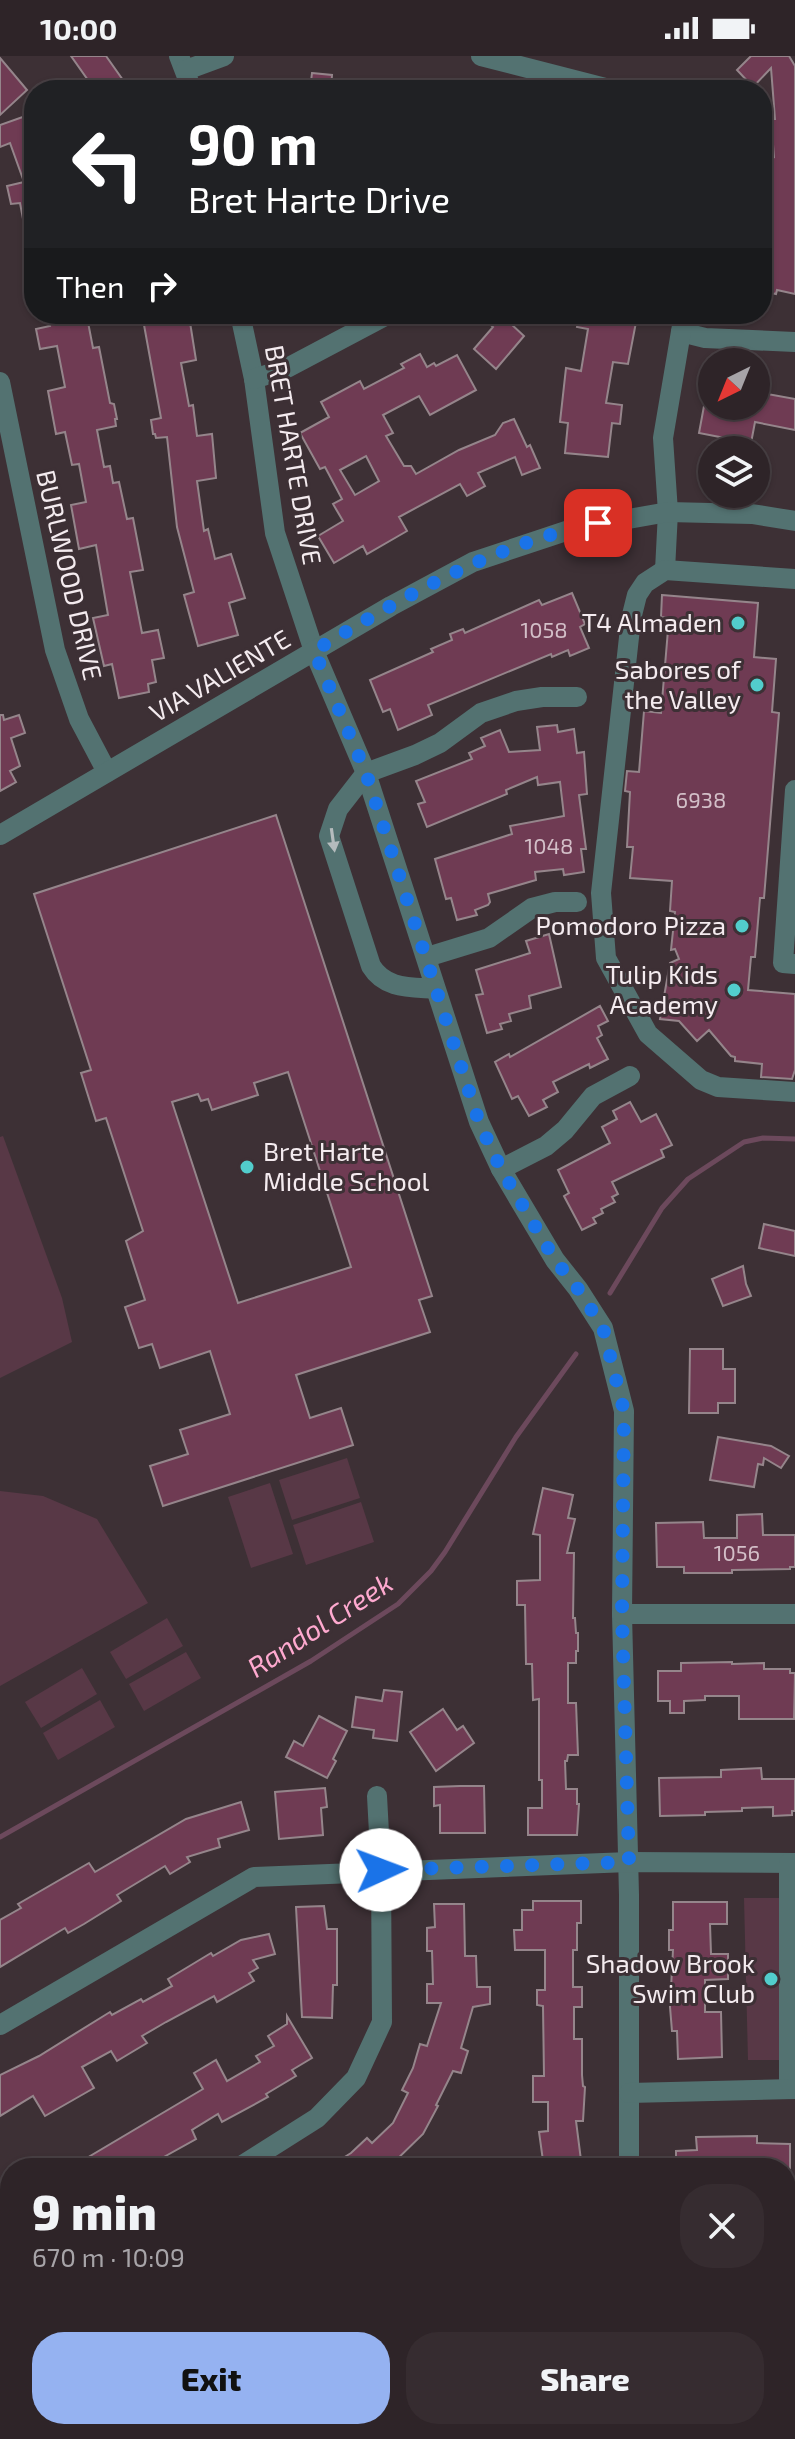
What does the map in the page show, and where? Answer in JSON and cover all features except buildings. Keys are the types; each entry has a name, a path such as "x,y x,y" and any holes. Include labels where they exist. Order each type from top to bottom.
{"street":[{"path":"185,72 224,56"},
{"path":"481,56 574,80"},
{"name":"BRET HARTE DRIVE","path":"242,324 254,379 275,533 314,651 366,773 479,1122 501,1169 555,1260 603,1328 624,1411 622,1614 629,1862 629,2158"},
{"path":"254,379 287,368 370,324"},
{"path":"665,570 668,512 663,438 682,324"},
{"path":"684,324 705,338 795,342"},
{"name":"BURLWOOD DRIVE","path":"0,382 55,650 79,719 107,772"},
{"name":"VIA VALIENTE","path":"0,835 473,562 572,529 668,512 752,514 795,521"},
{"path":"795,579 665,570 645,583 637,595 631,619 601,893 606,958 648,1034 701,1080 718,1087 795,1092"},
{"path":"435,989 403,987 387,982 371,966 329,836 338,809 366,773 440,743 481,713 516,701 577,697"},
{"path":"795,790 783,963 795,964"},
{"path":"427,957 489,938 532,908 555,902 577,902"},
{"path":"501,1169 546,1146 565,1130 593,1096 630,1076"},
{"path":"622,1614 795,1614"},
{"path":"254,2158 317,2118 356,2078 382,2022 377,1796"},
{"path":"0,2025 254,1877 629,1862 792,1863 792,2089 629,2093"}],"shaded area":[{"path":"3,1136 62,1298 72,1342 0,1378 0,1137"},
{"path":"347,1458 360,1498 292,1520 279,1480"},
{"path":"270,1483 293,1554 251,1568 228,1497"},
{"path":"0,1491 43,1496 97,1519 148,1603 0,1686"},
{"path":"361,1502 374,1542 306,1565 293,1525"},
{"path":"167,1618 183,1646 126,1679 110,1652"},
{"path":"186,1652 201,1678 144,1711 129,1684"},
{"path":"82,1668 97,1694 41,1728 25,1702"},
{"path":"100,1700 115,1727 58,1760 43,1733"},
{"name":"Shadow Brook Swim Club","path":"744,1898 795,1898 795,2060 748,2060"}],"waterway":[{"name":"Randol Creek","path":"610,1293 662,1208 688,1179 744,1142 763,1138 795,1139"},
{"name":"Randol Creek","path":"0,1837 311,1661 398,1604 445,1552 516,1437 576,1354"}],"place":[{"name":"T4 Almaden","path":"738,623"},
{"name":"Sabores of the Valley","path":"757,685"},
{"name":"Pomodoro Pizza","path":"742,926"},
{"name":"Tulip Kids Academy","path":"734,990"},
{"name":"Bret Harte Middle School","path":"247,1167"},
{"name":"Shadow Brook Swim Club","path":"771,1979"}],"route":[{"path":"381,1870 629,1862 622,1614 624,1411 603,1328 555,1260 501,1169 479,1122 366,773 314,651 473,562 598,523"}]}
